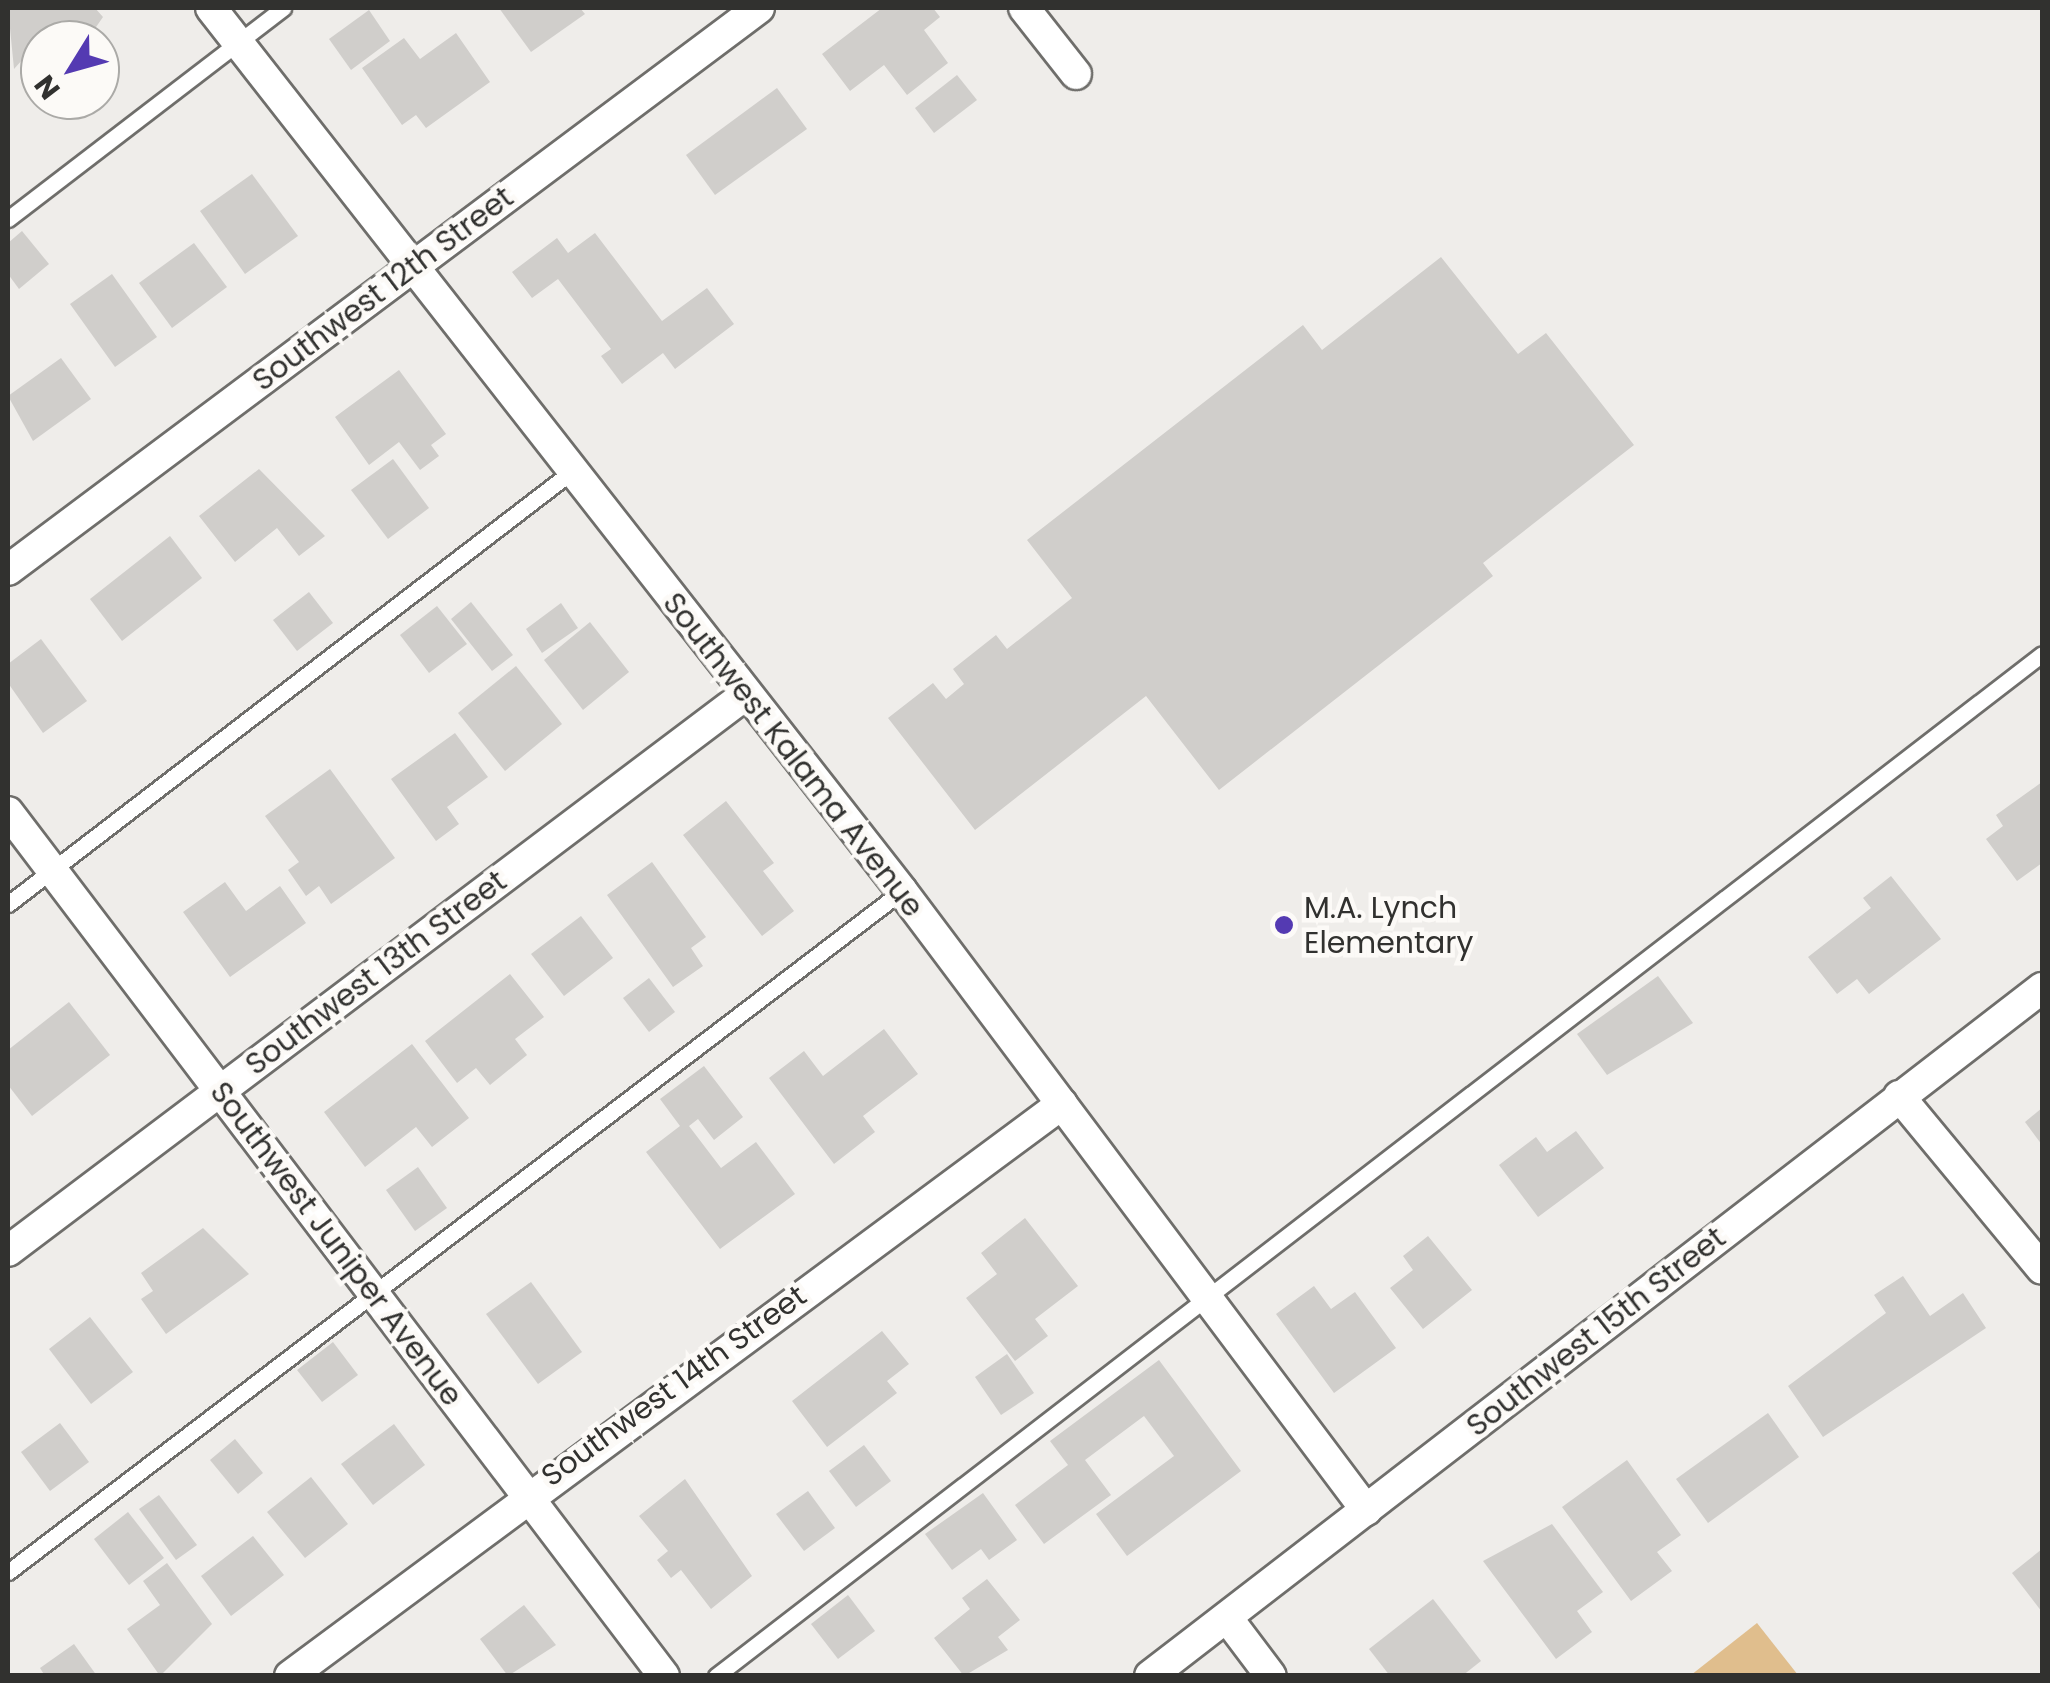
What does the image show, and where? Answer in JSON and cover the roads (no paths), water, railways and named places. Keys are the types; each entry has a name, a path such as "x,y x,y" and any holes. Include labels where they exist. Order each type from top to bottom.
{"street":[{"name":"Southwest Kalama Avenue","path":"211,8 902,892 1062,1104 1204,1303 1366,1510"},
{"name":"Southwest 12th Street","path":"8,570 759,8"},
{"path":"1024,8 1076,74"},
{"name":"Southwest 13th Street","path":"8,1251 745,695"},
{"name":"Southwest Juniper Avenue","path":"8,812 664,1676"},
{"name":"Southwest 15th Street","path":"1150,1676 2042,988"},
{"path":"1900,1096 2042,1269"},
{"name":"Southwest 14th Street","path":"290,1676 526,1494 1062,1104"},
{"path":"1228,1618 1271,1676"}],"lane":[{"path":"8,218 283,8"},
{"path":"8,904 571,472"},
{"path":"716,1676 2042,654"},
{"path":"8,1572 902,892"}],"place":[{"name":"M.A. Lynch Elementary","path":"1284,925"}]}
